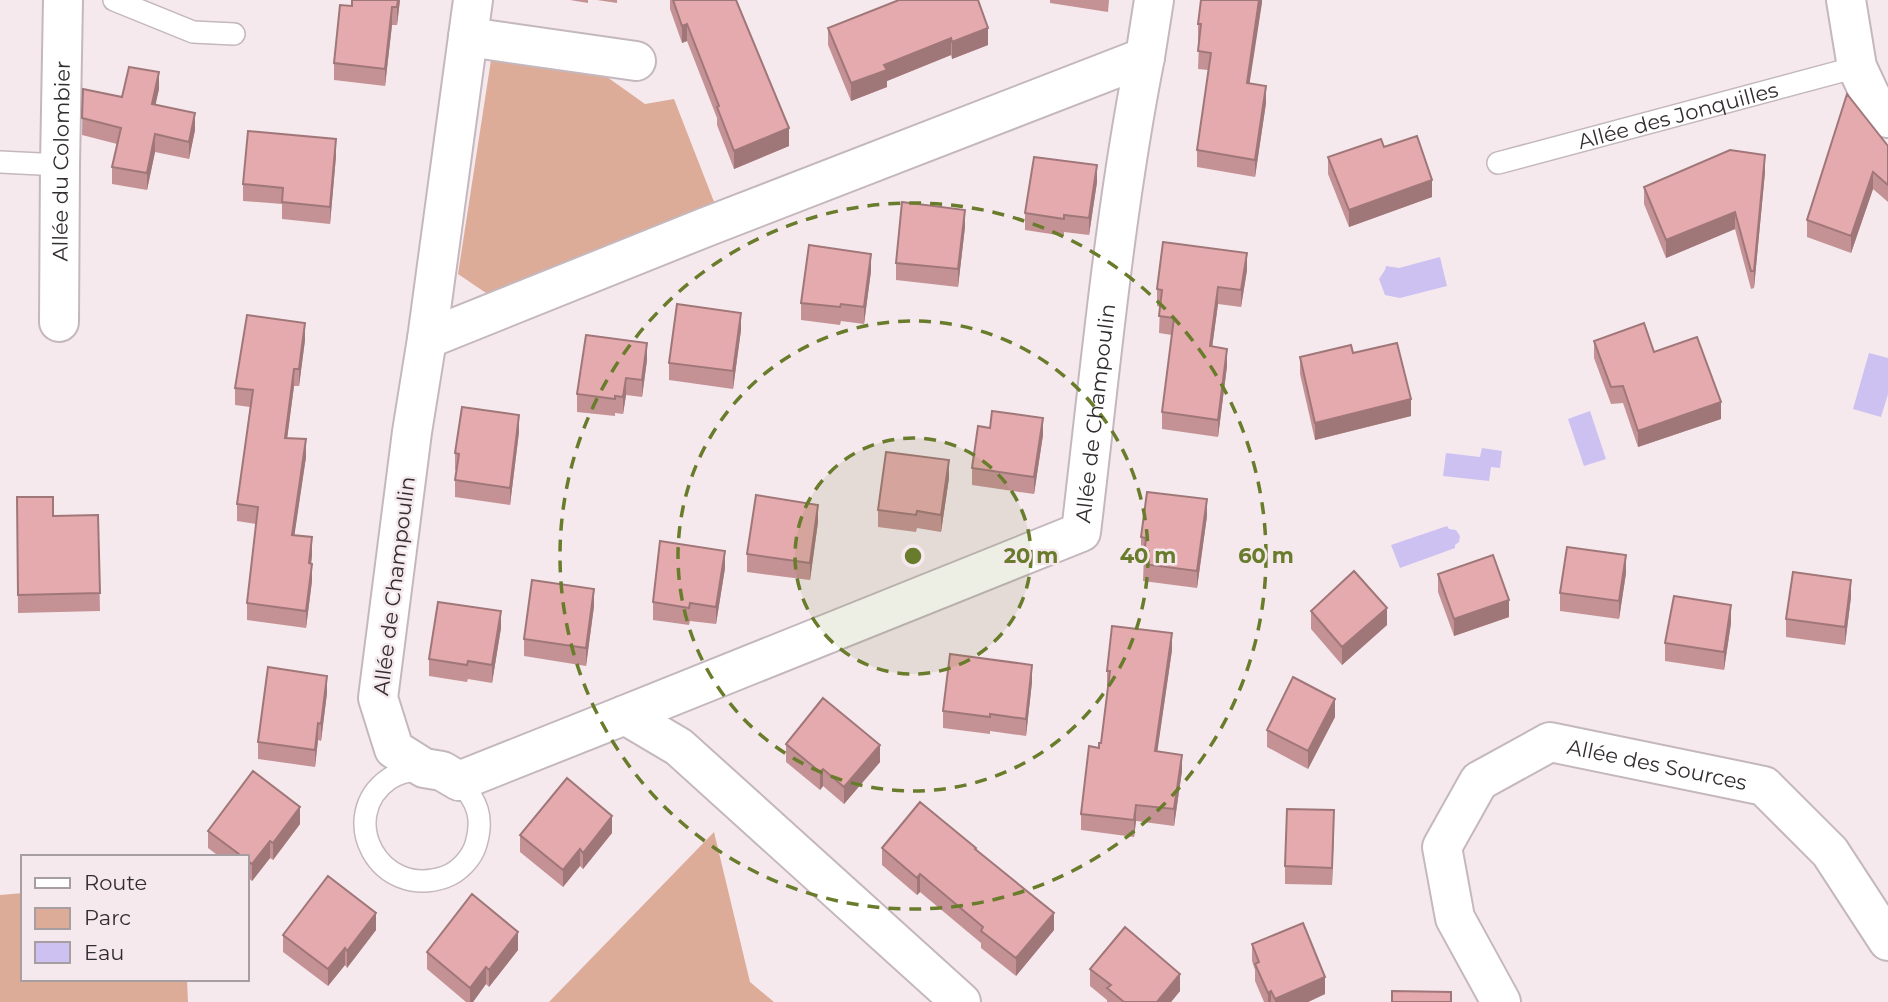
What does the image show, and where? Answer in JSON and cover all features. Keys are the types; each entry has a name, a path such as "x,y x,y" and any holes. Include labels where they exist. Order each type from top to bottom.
{"street":[{"name":"Allée du Colombier","path":"59,322 64,0"},
{"name":"Allée de Champoulin","path":"473,0 412,432 378,698 394,749 441,774 625,715 1082,532 1116,244 1154,0"},
{"path":"1846,0 1857,67 1871,97 1888,118"},
{"path":"468,37 636,61"},
{"path":"427,339 706,227 1145,57"},
{"path":"625,715 680,747 961,1002"},
{"name":"Allée des Sources","path":"1501,1002 1455,918 1442,847 1479,781 1550,742 1764,786 1830,852 1888,941"}],"lane":[{"path":"114,0 193,32 234,34"},
{"name":"Allée des Jonquilles","path":"1499,163 1857,67"},
{"path":"0,162 60,164"},
{"path":"405,771 441,774 471,794 478,812 480,831 475,849 464,865 449,876 431,882 412,881 394,875 379,863 369,847 365,829 367,810 375,793 388,779 405,771"}],"green space":[{"path":"491,60 593,67 645,104 674,99 718,212 489,295 458,274"},
{"path":"714,832 750,982 774,1002 549,1002"},
{"path":"21,893 21,981 187,981 188,1002 0,1002 0,895"}],"water":[{"path":"1440,257 1447,286 1400,298 1385,295 1379,279 1386,266 1399,268"},
{"path":"1869,353 1888,358 1888,394 1881,417 1853,409"},
{"path":"1590,411 1606,459 1584,466 1568,419"},
{"path":"1482,448 1502,451 1500,468 1491,467 1489,481 1443,476 1446,453 1480,457"},
{"path":"1447,526 1456,530 1460,536 1455,548 1400,568 1391,545"}],"building":[{"path":"352,0 398,0 397,7 392,7 385,69 334,63 340,5 352,6"},
{"path":"673,0 736,0 789,128 734,151 687,24 682,26"},
{"path":"899,0 978,0 988,28 952,42 951,38 884,65 887,70 851,83 828,28"},
{"path":"1201,0 1259,0 1247,83 1266,86 1255,160 1197,150 1211,53 1198,51"},
{"path":"129,67 159,72 152,104 195,113 189,142 155,134 147,173 112,167 121,128 82,118 83,89 122,97"},
{"path":"1847,94 1888,146 1888,185 1873,172 1851,236 1807,220"},
{"path":"248,131 336,139 330,207 282,202 283,188 243,184"},
{"path":"1417,136 1432,180 1349,210 1328,157 1381,139 1384,147"},
{"path":"1730,150 1765,155 1754,271 1751,271 1735,212 1666,240 1644,187"},
{"path":"1034,157 1097,165 1089,218 1064,215 1064,219 1025,213"},
{"path":"902,202 965,210 958,269 896,263"},
{"path":"1163,242 1247,253 1241,290 1218,287 1210,346 1227,349 1218,420 1162,412 1174,318 1159,316 1162,290 1157,289"},
{"path":"809,245 871,254 864,307 801,303"},
{"path":"677,304 741,313 733,371 669,363"},
{"path":"247,315 305,323 299,369 294,369 285,438 306,439 292,535 312,537 309,563 312,564 306,611 247,603 258,507 237,504 253,390 235,388"},
{"path":"1644,323 1654,352 1697,337 1721,402 1638,431 1623,386 1611,387 1594,341"},
{"path":"586,335 647,343 642,380 626,378 623,397 615,396 615,399 577,394"},
{"path":"1397,343 1411,399 1315,423 1300,357 1351,345 1353,353"},
{"path":"462,407 519,415 510,488 455,480 459,454 455,453"},
{"path":"992,411 1043,418 1034,477 972,468 978,426 990,428"},
{"path":"886,452 949,460 941,515 878,510"},
{"path":"1147,492 1207,499 1197,571 1143,564 1146,538 1141,537"},
{"path":"756,495 818,505 810,563 747,554"},
{"path":"17,497 53,497 53,516 98,515 100,593 18,595"},
{"path":"660,541 725,551 716,607 690,603 689,608 653,602"},
{"path":"1567,547 1626,555 1619,601 1560,593"},
{"path":"1493,555 1509,600 1454,619 1438,574"},
{"path":"1354,571 1387,608 1342,647 1311,611"},
{"path":"1793,572 1851,580 1845,627 1786,619"},
{"path":"532,580 594,589 586,648 524,639"},
{"path":"1674,596 1731,605 1724,652 1665,643"},
{"path":"438,602 501,611 492,665 468,661 467,665 429,659"},
{"path":"1112,626 1172,633 1155,751 1182,755 1174,809 1136,805 1134,820 1081,814 1089,746 1099,748 1101,743 1110,671 1107,671"},
{"path":"950,654 1032,665 1026,719 943,711"},
{"path":"268,667 327,676 315,750 258,742"},
{"path":"1293,677 1335,699 1308,751 1267,730"},
{"path":"823,698 880,745 844,787 823,769 820,772 786,744"},
{"path":"253,771 300,807 273,843 270,841 252,864 248,861 248,855 240,855 208,831"},
{"path":"567,778 612,816 583,853 580,849 563,870 520,835"},
{"path":"920,802 1054,913 1016,958 981,931 983,927 920,874 917,878 882,848"},
{"path":"1287,809 1334,810 1332,868 1285,866"},
{"path":"328,876 376,913 347,951 345,948 328,969 283,935"},
{"path":"472,894 518,932 489,970 486,967 470,988 427,952"},
{"path":"1303,923 1325,977 1275,999 1271,991 1268,993 1255,964 1259,962 1252,944"},
{"path":"1125,927 1180,974 1157,1002 1124,1002 1107,988 1111,985 1090,969"},
{"path":"1392,991 1451,992 1451,1002 1392,1002"}]}
